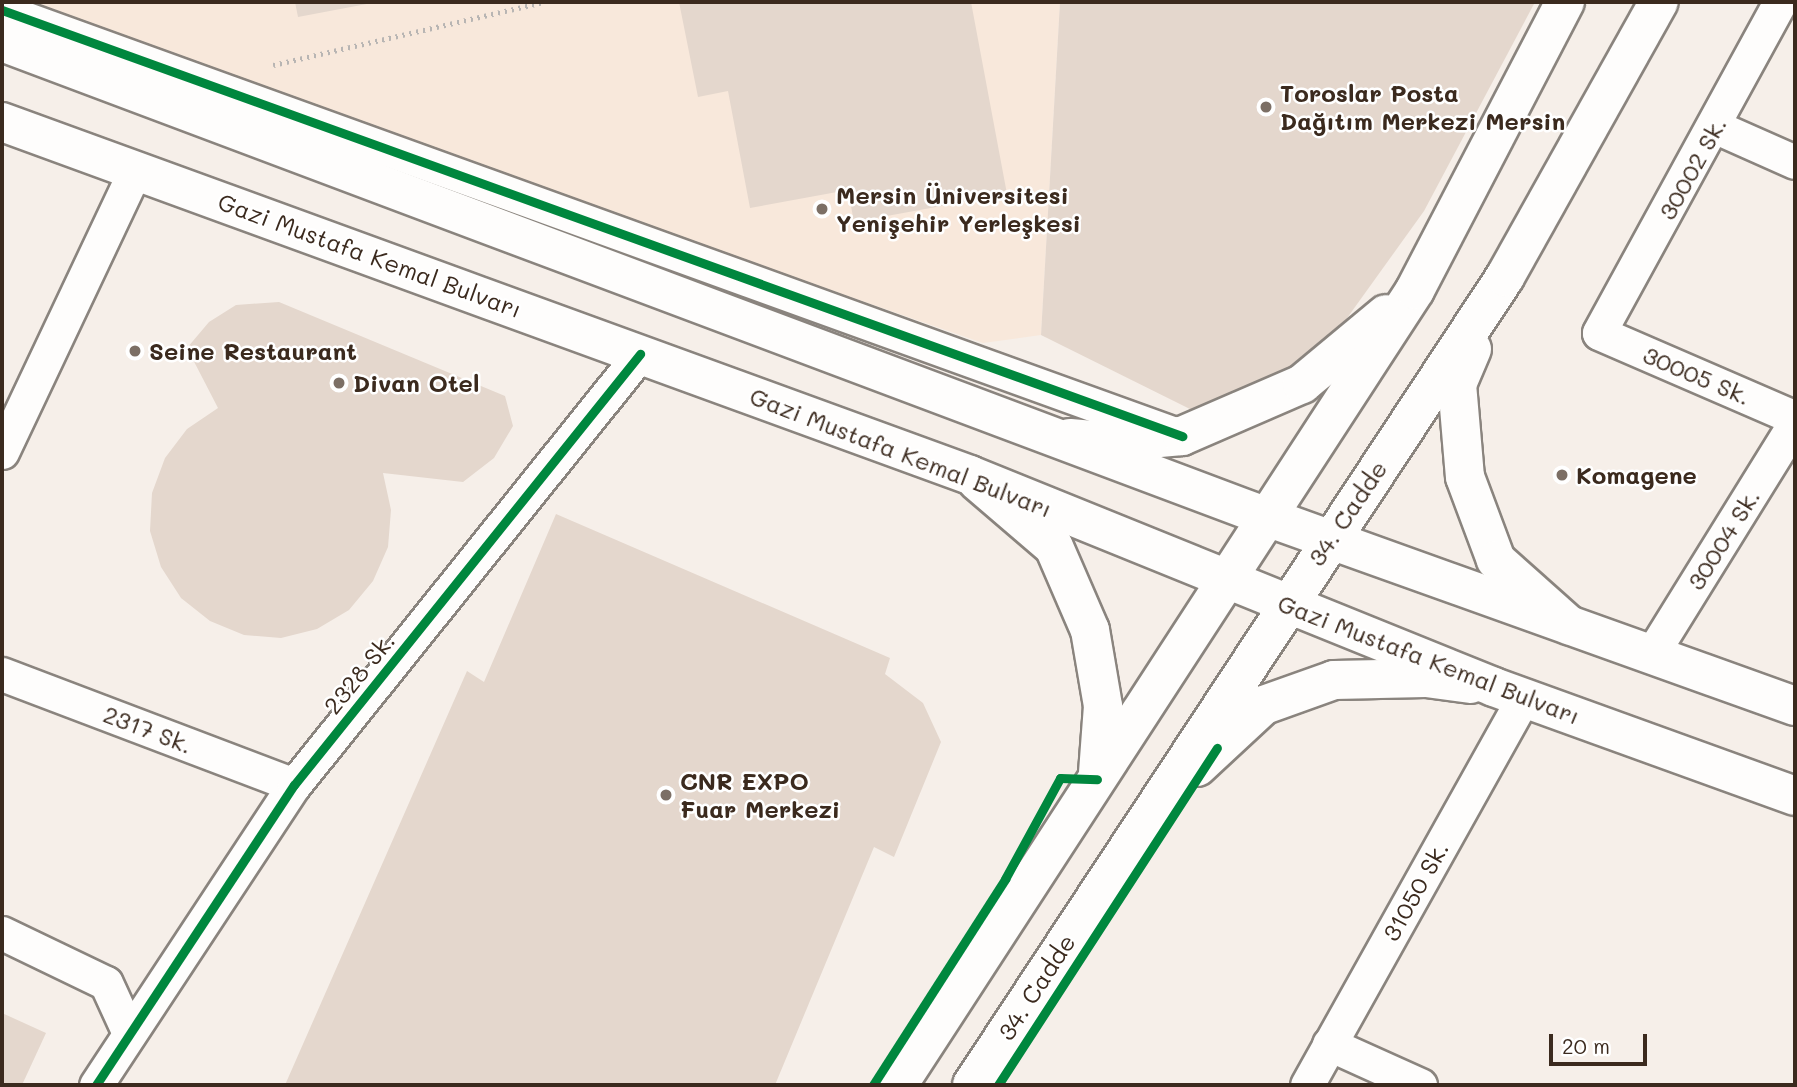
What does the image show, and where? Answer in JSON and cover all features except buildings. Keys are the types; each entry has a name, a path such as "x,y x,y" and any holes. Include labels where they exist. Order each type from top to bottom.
{"main road":[{"path":"898,1085 1415,290 1565,2"},
{"name":"34. Cadde","path":"972,1085 1145,817 1505,277 1659,2"},
{"path":"2,42 1267,517 1795,706"},
{"name":"Gazi Mustafa Kemal Bulvarı","path":"2,122 970,475 1286,605 1509,692 1795,796"},
{"path":"1505,277 1457,384 1465,477 1496,560 1571,626"},
{"path":"1052,436 1115,442 1182,436 1302,384 1415,290"},
{"path":"970,475 1054,547 1090,630 1103,706 1097,779"},
{"path":"1145,817 1264,705 1334,680 1426,678 1509,692"}],"street":[{"name":"30002 Sk.","path":"1599,333 1716,127 1780,2"},
{"path":"2,10 1182,436"},
{"path":"1716,127 1795,162"},
{"path":"2,452 136,169"},
{"name":"30005 Sk.","path":"1599,333 1795,418"},
{"name":"2328 Sk.","path":"96,1085 128,1031 294,785 640,354"},
{"name":"30004 Sk.","path":"1651,655 1795,423"},
{"name":"2317 Sk.","path":"2,674 294,785"},
{"name":"31050 Sk.","path":"1307,1085 1509,692"},
{"path":"2,933 106,984 128,1031"},
{"path":"1329,1044 1420,1085"}],"path":[{"path":"273,65 544,2"}],"shaded area":[{"name":"Mersin Üniversitesi Yenişehir Yerleşkesi","path":"29,2 1060,2 1041,335 983,343 231,82"}],"cycle path":[{"path":"2,10 1182,436"},
{"path":"96,1085 294,785 640,354"},
{"path":"998,1085 1217,748"},
{"path":"873,1085 1005,879 1060,778 1097,779"}],"place":[{"name":"Toroslar Posta Dağıtım Merkezi Mersin","path":"1266,107"},
{"name":"Mersin Üniversitesi Yenişehir Yerleşkesi","path":"822,209"},
{"name":"Seine Restaurant","path":"135,351"},
{"name":"Divan Otel","path":"339,383"},
{"name":"Komagene","path":"1562,475"},
{"name":"CNR EXPO Fuar Merkezi","path":"666,795"}]}
